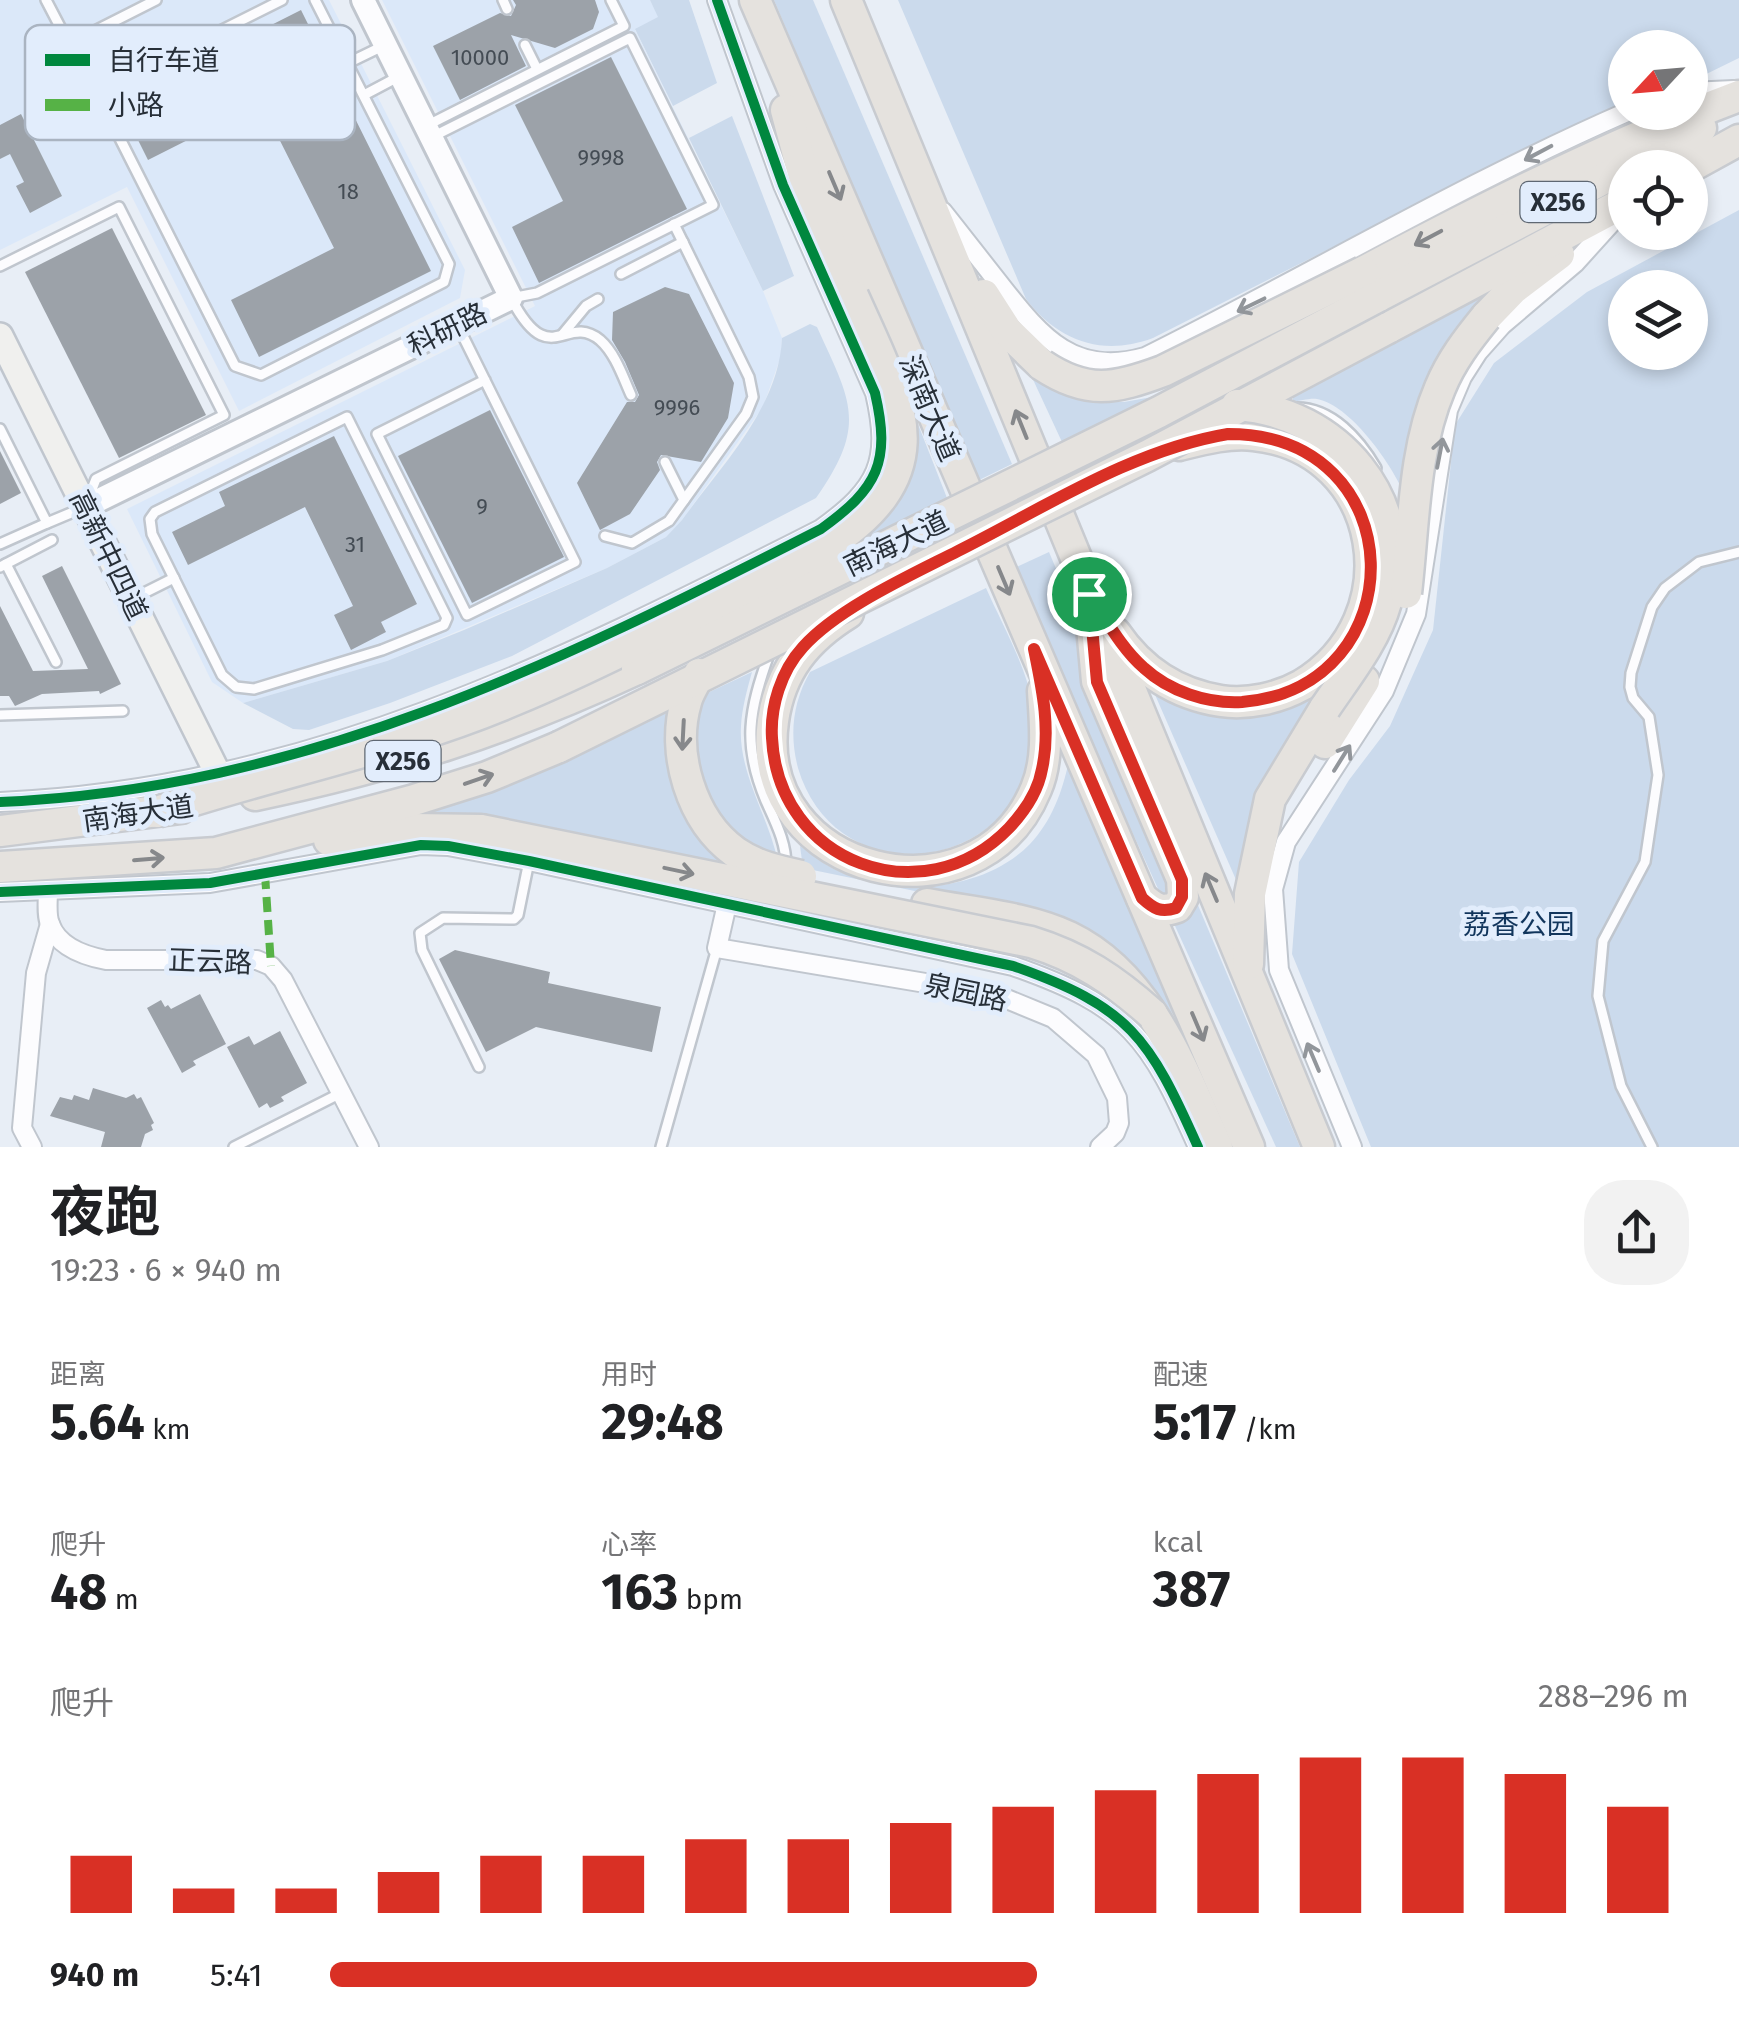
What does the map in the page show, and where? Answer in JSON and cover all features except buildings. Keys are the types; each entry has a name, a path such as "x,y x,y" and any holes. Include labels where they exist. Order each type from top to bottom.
{"main road":[{"path":"846,0 1319,1147"},
{"path":"854,0 874,66"},
{"path":"157,812 228,788 391,744 514,700 805,558 853,530 872,513 898,466 903,437 900,409 805,182 758,8"},
{"name":"深南大道","path":"758,8 1249,1147"},
{"path":"927,192 1006,332 1058,376 1095,387 1132,383 1370,284 1514,193 1739,93"},
{"name":"南海大道","path":"0,831 157,812 322,781 456,744 578,696 767,617 1159,412 1370,284 1739,108"},
{"path":"1708,157 1739,140"},
{"name":"南海大道","path":"0,867 216,853 410,802 487,777 558,747 1148,456 1608,215"},
{"path":"1258,847 1388,641 1406,595 1422,448 1439,389 1459,350 1513,289 1608,219"},
{"name":"高新中四道","path":"0,336 218,774"},
{"path":"1159,412 1235,405 1264,407 1316,427 1358,465 1384,515 1390,543 1387,599 1364,650 1270,799 1250,894 1248,977"},
{"path":"1089,594 1144,668 1170,686 1199,698 1230,702 1262,700 1292,691 1319,674 1341,652 1358,626 1368,596 1372,564 1368,533 1356,504 1324,464 1303,450 1254,434 1228,434 1148,456"},
{"path":"898,581 833,622 803,647 776,696 773,759 780,787 793,812 832,849 876,868 911,874 941,870 997,841 1022,815 1036,790 1044,748 1043,691 1034,649"},
{"path":"1089,594 1097,682 1182,880 1182,897 1176,908 1155,909 1142,898"},
{"path":"767,617 723,644 703,666 686,702 682,758 690,791 711,828 734,851 767,868 1042,928 1068,936 1094,952 1124,979 1152,1014 1178,1060 1217,1147"},
{"path":"0,816 68,823"},
{"path":"216,853 413,828 481,830 1031,942 1066,953 1097,969 1152,1014"},
{"path":"0,880 81,864"}],"street":[{"name":"科研路","path":"85,507 511,298 363,0"},
{"path":"0,802 91,796 218,774 368,734 489,689 738,571 821,529 852,506 869,486 881,456 882,423 875,393 784,185 717,0"},
{"path":"1708,92 1739,93"},
{"path":"927,192 1039,333 1060,349 1102,363 1124,363 1179,341 1608,120"},
{"path":"1352,1147 1279,970 1273,889 1286,842 1384,692 1416,614 1448,410 1462,377 1502,325 1576,263 1608,226"},
{"path":"0,892 210,883 421,844 529,861 1013,966 1059,982 1127,1025 1149,1049 1166,1076 1198,1147"},
{"path":"32,1147 22,1128 36,974 50,924 48,890"},
{"path":"717,948 727,904"},
{"name":"正云路","path":"50,924 71,949 88,957 235,958 272,966 283,980 369,1147"},
{"name":"泉园路","path":"717,948 997,995 1053,1018 1096,1056 1117,1098 1119,1123 1115,1133 1100,1147"},
{"path":"0,1126 22,1128"}],"lane":[{"path":"46,0 59,25"},
{"path":"107,25 156,0"},
{"path":"232,25 282,0"},
{"path":"315,0 328,25"},
{"path":"428,132 624,26 611,0"},
{"path":"428,132 630,38 713,205 537,293 511,298 528,329 546,338 582,334 601,342 631,395"},
{"path":"355,59 385,44"},
{"path":"525,45 538,70"},
{"path":"364,94 401,76"},
{"path":"120,140 235,366 261,375 444,282 449,264 355,77"},
{"path":"0,266 119,207 224,415 96,479 85,507 0,544"},
{"path":"604,536 632,543 663,526 746,414 753,398 749,377 674,224"},
{"path":"621,274 683,242"},
{"path":"560,336 586,306 598,300"},
{"path":"457,324 485,380 575,562 468,615 377,434 485,380"},
{"path":"1179,341 1206,392"},
{"path":"1262,420 1293,408 1327,414 1367,452 1383,480"},
{"path":"1215,409 1224,426 1246,426"},
{"path":"347,416 447,618 444,626 382,650 244,689 228,682 222,674 174,578 150,526 155,512 347,416"},
{"path":"0,429 47,522"},
{"path":"665,462 684,500"},
{"path":"1399,523 1402,534 1428,545"},
{"path":"52,540 3,566 56,662"},
{"path":"1652,1147 1622,1086 1598,996 1604,942 1645,862 1658,774 1649,717 1634,698 1631,673 1652,607 1665,588 1699,562 1739,552"},
{"path":"738,571 767,617 769,654 749,720 750,752 787,855 785,916"},
{"path":"131,600 174,578"},
{"path":"0,715 122,711"},
{"path":"480,1067 422,950 420,933 434,921 451,917 514,919 529,861"},
{"path":"661,1147 717,948"},
{"path":"234,1147 341,1093"}],"shaded area":[{"path":"0,0 329,0 342,25 25,25 25,140 355,140 355,52 465,270 460,298 239,411 127,187 0,250"},
{"path":"382,0 650,0 659,17 635,30 763,291 782,338 781,356 763,407 666,537 607,568 387,661 243,703 212,682 127,509 535,306"}],"green space":[{"path":"650,0 689,0 717,83 673,106 635,29 658,17"},
{"path":"774,0 813,0 1012,464 977,481"},
{"path":"898,0 1739,0 1739,58 1708,73 1708,30 1608,30 1608,120 1426,200 1153,338 1116,346 1082,341 1052,325 1026,299"},
{"path":"732,116 794,276 763,291 689,138"},
{"name":"荔香公园","path":"1739,210 1739,1147 1371,1147 1292,954 1299,862 1349,780 1390,726 1433,630 1455,425 1494,363 1587,292 1608,281 1608,370 1708,370 1708,270 1628,270 1665,250 1708,250 1708,227"},
{"path":"1499,288 1403,491 1379,451 1343,412 1317,399 1293,402 1293,397"},
{"path":"810,324 817,327 839,375 849,413 843,451 816,498 512,656 390,703 309,730 293,729 243,703 387,661 607,568 666,537 746,435 771,388 782,338"},
{"path":"1023,358 1092,400 1124,402 1152,397 1062,442"},
{"path":"914,414 947,498 855,544 887,514 904,488 912,457"},
{"path":"1049,552 1300,1147 1276,1147 1012,569"},
{"path":"986,588 1017,655 1033,708 1035,725 1026,775 1004,813 971,839 931,852 891,852 852,839 820,811 798,768 794,719 810,672"},
{"path":"752,672 742,712 741,743 778,862 734,871 370,826 548,768"},
{"path":"1149,681 1172,695 1320,689 1266,792 1244,898"},
{"path":"1069,760 1193,1040 1161,999 1128,968 1031,915 803,868 800,846 832,868 882,884 936,886 987,873 1010,860 1038,835 1056,805"}],"marked path":[{"path":"265,874 271,966"}],"cycle path":[{"path":"0,802 112,792 219,773 323,746 425,711 624,627 821,529 856,500 875,472 880,456 880,417 875,393 783,185 717,0"},
{"path":"0,892 210,883 421,845 529,861 1013,966 1053,981 1110,1012 1131,1031 1165,1078 1198,1147"}],"route":[{"path":"1228,434 1254,434 1279,440 1303,450 1342,482 1368,533 1372,564 1368,596 1358,626 1341,652 1319,674 1292,691 1262,700 1230,702 1199,698 1170,686 1144,668 1089,594 1097,682 1182,880 1182,897 1176,908 1155,909 1142,898 1034,649 1046,729 1043,767 1022,815 997,841 941,870 911,874 876,868 832,849 793,812 780,787 773,759 772,728 776,696 803,647 833,622 898,581 1148,456 1228,434"}]}
